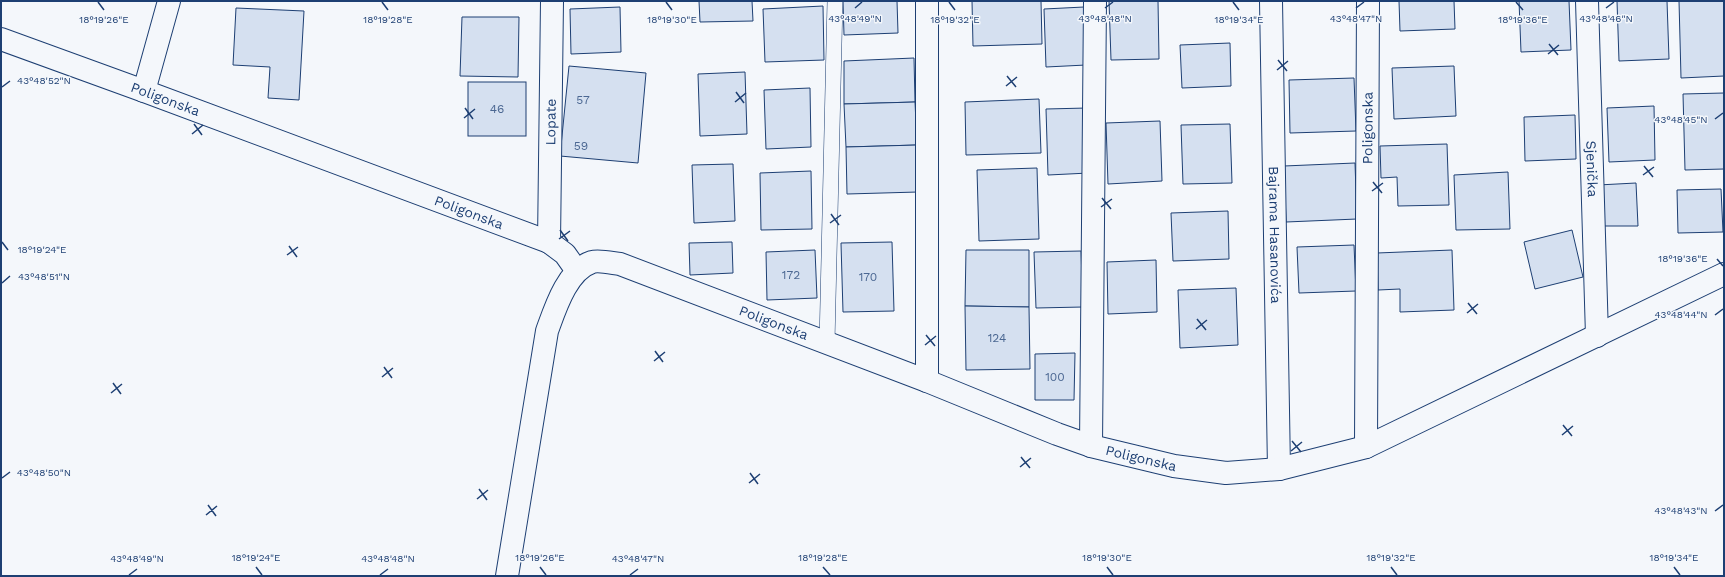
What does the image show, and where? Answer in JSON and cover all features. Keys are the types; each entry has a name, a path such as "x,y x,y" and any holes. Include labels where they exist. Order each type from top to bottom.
{"street":[{"path":"144,91 169,1"},
{"name":"Lopate","path":"549,242 552,1"},
{"path":"927,1 927,381"},
{"path":"1091,446 1095,1"},
{"name":"Bajrama Hasanovića","path":"1271,1 1279,469"},
{"name":"Poligonska","path":"1366,447 1368,1"},
{"name":"Sjenička","path":"1587,1 1597,336"},
{"name":"Poligonska","path":"1,39 549,242 565,254 577,271 593,262 620,264 927,381 1057,434 1091,446 1174,466 1226,473 1279,469 1366,447 1724,274"},
{"path":"507,576 547,331 559,298 577,271"}],"lane":[{"path":"827,343 835,1"}],"building":[{"path":"699,1 752,1 753,21 700,22"},
{"path":"843,1 897,1 898,33 844,35"},
{"path":"972,1 1041,1 1042,44 973,46"},
{"path":"1109,1 1158,1 1159,59 1111,60"},
{"path":"1399,1 1454,1 1455,29 1400,31"},
{"path":"1519,1 1569,1 1571,50 1521,52"},
{"path":"1617,1 1667,1 1669,59 1619,61"},
{"path":"1679,1 1724,1 1724,76 1681,78"},
{"path":"823,6 824,60 765,62 763,9"},
{"path":"620,7 621,52 571,54 570,9"},
{"path":"1084,7 1086,65 1046,67 1044,9"},
{"path":"236,8 304,11 299,100 268,98 270,67 233,65"},
{"path":"462,17 519,17 518,77 460,76"},
{"path":"1230,43 1231,86 1182,88 1180,45"},
{"path":"914,58 915,102 844,104 844,61"},
{"path":"569,66 646,73 638,163 560,156"},
{"path":"1454,66 1456,116 1394,119 1392,68"},
{"path":"745,72 747,134 700,136 698,74"},
{"path":"1354,78 1356,131 1290,133 1289,80"},
{"path":"468,82 526,82 526,136 468,136"},
{"path":"810,88 811,147 766,149 764,90"},
{"path":"1724,93 1724,169 1685,170 1683,94"},
{"path":"1039,99 1041,153 966,155 965,102"},
{"path":"915,102 917,145 846,147 844,104"},
{"path":"1654,106 1655,160 1609,162 1607,108"},
{"path":"1087,108 1089,173 1048,175 1046,109"},
{"path":"1575,115 1576,159 1525,161 1524,117"},
{"path":"1160,121 1162,181 1108,184 1106,123"},
{"path":"1230,124 1232,183 1183,184 1181,125"},
{"path":"1447,144 1449,205 1398,206 1397,177 1381,178 1380,146"},
{"path":"917,145 918,192 847,194 846,147"},
{"path":"1355,163 1357,219 1286,222 1284,166"},
{"path":"733,164 735,221 694,223 692,165"},
{"path":"1037,168 1039,239 979,241 977,170"},
{"path":"811,171 812,229 761,230 760,173"},
{"path":"1508,172 1510,229 1456,230 1454,175"},
{"path":"1636,183 1638,226 1599,226 1598,185"},
{"path":"1721,189 1723,232 1678,233 1677,190"},
{"path":"1228,211 1229,259 1173,261 1171,213"},
{"path":"1572,230 1583,277 1535,289 1524,242"},
{"path":"732,242 733,273 690,275 689,243"},
{"path":"892,242 894,311 843,312 841,243"},
{"path":"1354,245 1356,291 1299,293 1297,247"},
{"path":"815,250 817,298 767,300 766,252"},
{"path":"966,250 1029,250 1029,307 965,306"},
{"path":"1452,250 1454,310 1400,312 1400,289 1378,290 1377,253"},
{"path":"1081,251 1083,307 1036,308 1034,252"},
{"path":"1156,260 1157,312 1108,314 1107,262"},
{"path":"1236,288 1238,345 1180,348 1178,290"},
{"path":"965,306 1029,307 1030,369 966,370"},
{"path":"1075,353 1074,400 1035,400 1035,354"}]}
